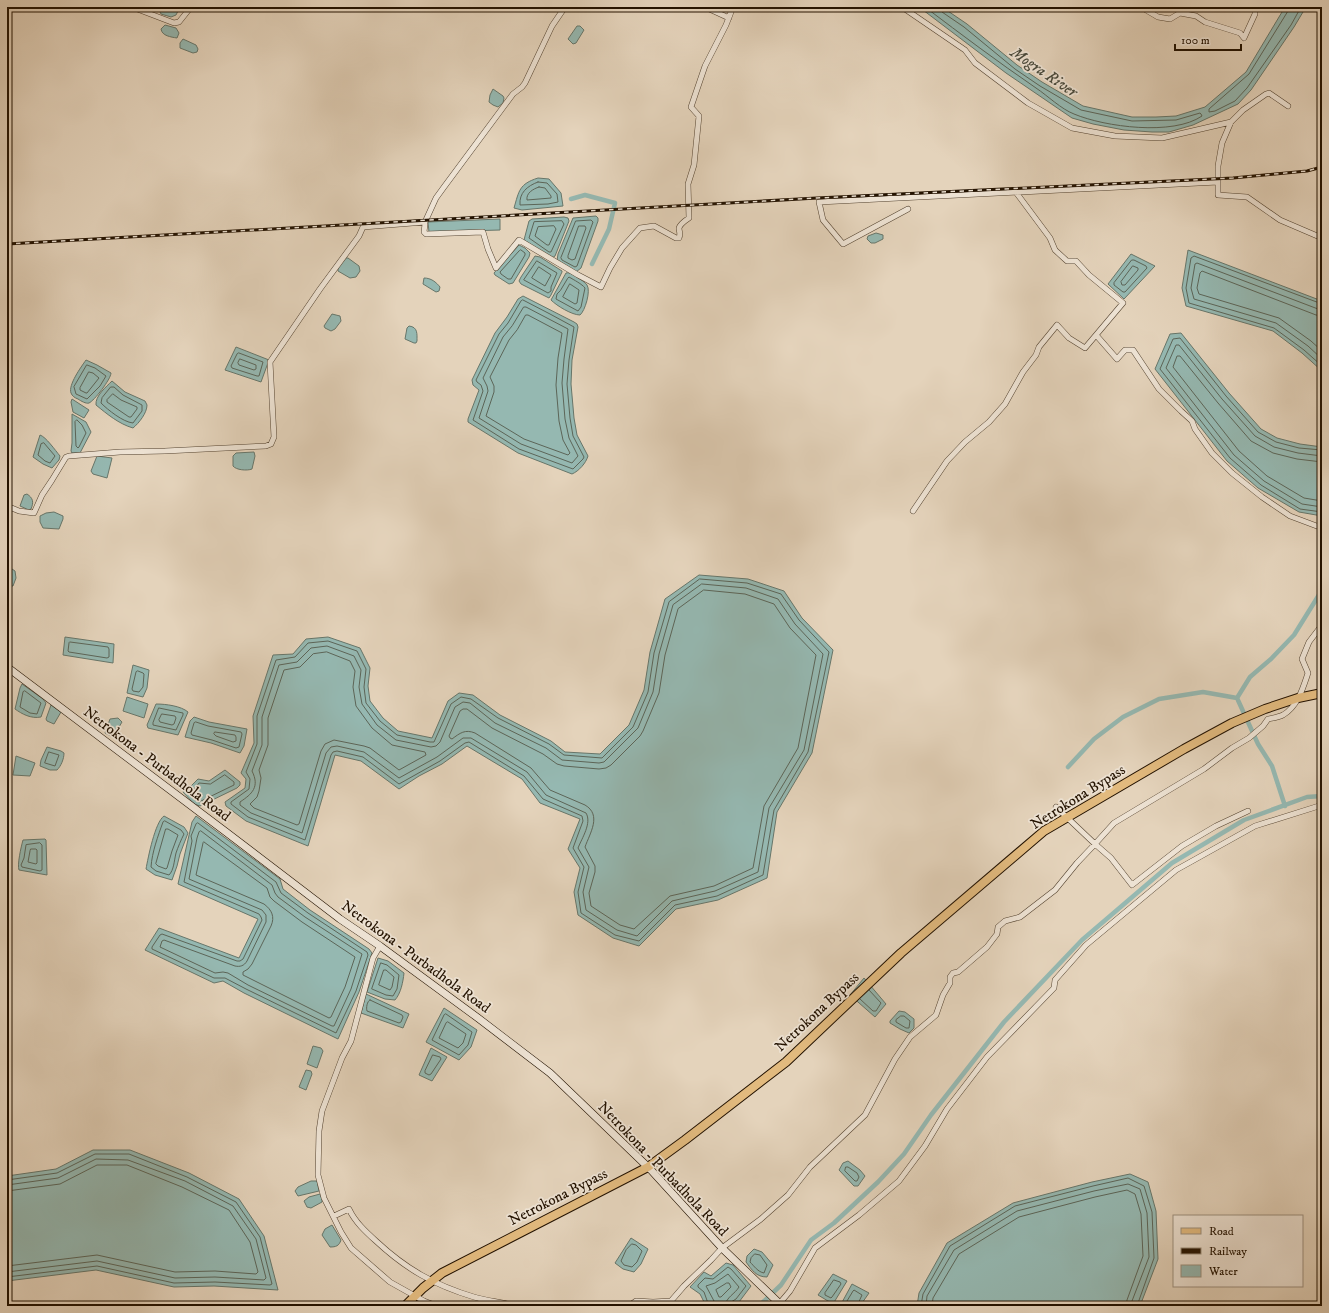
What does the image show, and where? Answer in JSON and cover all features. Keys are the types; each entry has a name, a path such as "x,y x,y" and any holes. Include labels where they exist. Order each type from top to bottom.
{"main road":[{"name":"Netrokona - Purbadhola Road","path":"7,667 340,919 380,946 550,1073 648,1167 722,1248 778,1304"},
{"path":"1298,698 1322,693"},
{"name":"Netrokona Bypass","path":"405,1306 423,1288 442,1273 648,1167 685,1140 786,1062 900,953 1044,831 1184,749 1237,721 1265,708 1298,698"}],"street":[{"path":"132,7 174,23 179,22 191,7"},
{"path":"565,7 552,26 525,83 510,97 436,198 424,222 424,232 426,234 483,232 496,268 519,240 601,287 622,248 640,228 654,226 676,238 680,238 681,234 679,230 681,225 688,218 688,184 694,165 699,116 691,107 705,66 733,7"},
{"path":"705,7 729,18"},
{"path":"902,7 965,50 975,62 1028,103 1072,128 1115,136 1162,138 1231,122"},
{"path":"1141,7 1158,18 1170,19 1180,13 1196,16 1205,22 1240,33 1244,38 1255,14 1255,7"},
{"path":"1288,106 1269,93 1243,110 1231,122 1222,144 1218,166 1218,195 1247,197 1280,220 1322,238"},
{"path":"908,208 843,244 823,220 819,202 1218,182"},
{"path":"913,511 947,461 965,442 989,422 1005,404 1023,372 1036,355 1039,347 1058,325 1069,338 1085,348 1123,303 1076,261 1067,261 1055,250 1050,238 1015,191"},
{"path":"7,506 19,511 34,513 42,495 66,457 69,456 120,452 165,452 269,446 274,437 270,362 320,289 357,239 362,228 365,226 424,222"},
{"path":"1096,335 1117,359 1125,350 1133,350 1159,389 1192,421 1195,429 1212,453 1232,473 1262,498 1290,516 1322,528"},
{"path":"629,1306 636,1301 671,1301 722,1248 761,1219 788,1195 810,1167 865,1115 895,1059 910,1037 936,1015 943,995 950,983 950,977 953,973 958,972 987,947 998,934 998,927 1005,921 1020,917 1055,890 1077,863 1114,823 1204,769 1248,738 1263,726 1268,719 1283,715 1298,698 1308,673 1302,658 1309,642 1322,625"},
{"path":"778,1304 790,1292 815,1248 859,1215 899,1181 925,1146 947,1109 987,1057 1054,988 1055,980 1086,945 1176,870 1255,826 1322,805"},
{"path":"1056,808 1111,858 1132,886 1182,846 1216,826 1248,811"},
{"path":"380,946 373,958 350,1041 322,1111 319,1131 318,1175 324,1198 351,1248 390,1282 424,1301 437,1306"},
{"path":"334,1216 349,1209 353,1218 390,1254 415,1272 433,1282 476,1297 515,1306"}],"water":[{"path":"162,7 180,7 176,15 171,17 161,14 160,12"},
{"path":"919,7 942,7 967,24 1017,65 1042,82 1083,106 1132,117 1156,117 1176,116 1205,107 1246,72 1285,7 1306,7 1251,90 1238,104 1193,125 1169,132 1152,132 1124,130 1072,118 1006,73"},
{"path":"165,25 176,28 179,33 177,38 167,36 163,33 161,29"},
{"path":"577,26 580,26 584,30 576,43 573,44 568,39"},
{"path":"183,39 196,45 198,49 197,52 193,53 180,48 180,43"},
{"path":"493,89 504,98 503,103 498,107 489,102"},
{"path":"538,178 549,179 561,193 563,206 522,210 514,208 517,197 523,186"},
{"path":"596,216 598,221 581,268 576,272 557,261 558,254 573,218"},
{"path":"568,218 569,221 555,256 552,258 524,240 529,221 532,219"},
{"path":"500,219 500,230 429,232 428,222"},
{"path":"876,233 883,235 883,239 875,243 871,243 867,239 868,236"},
{"path":"519,245 530,253 529,257 513,283 509,284 494,273"},
{"path":"1188,250 1322,301 1322,371 1302,353 1273,331 1186,306 1182,288"},
{"path":"1131,254 1155,266 1124,299 1108,284"},
{"path":"535,256 540,257 562,271 549,298 521,284 519,281"},
{"path":"346,258 359,266 360,271 356,277 350,278 338,271 338,267"},
{"path":"566,273 570,273 577,277 587,285 588,288 587,301 580,315 573,314 565,310 551,300"},
{"path":"424,278 437,283 440,287 439,291 436,292 423,284"},
{"path":"523,296 574,322 578,327 572,360 571,384 577,435 588,456 582,466 572,474 518,453 468,422 479,390 473,385 472,380 495,333 518,299"},
{"path":"332,314 340,316 341,321 335,329 331,331 324,326"},
{"path":"409,326 414,328 416,331 416,343 405,339 407,328"},
{"path":"1181,333 1229,393 1261,429 1277,438 1300,444 1322,447 1322,516 1299,512 1258,488 1227,461 1155,369 1170,334"},
{"path":"236,347 269,360 261,382 225,370"},
{"path":"86,360 111,373 102,390 89,403 74,397 71,394 71,385"},
{"path":"112,381 125,392 145,401 147,405 146,411 142,418 133,428 118,421 96,405 99,395"},
{"path":"72,399 89,410 84,418 73,412 71,402"},
{"path":"72,414 86,422 91,432 80,453 72,453 71,451"},
{"path":"40,435 48,441 60,456 59,460 52,468 33,457"},
{"path":"254,452 255,456 252,469 242,470 233,466 233,456 236,453"},
{"path":"97,456 112,458 107,478 93,474 91,471"},
{"path":"27,494 31,497 33,502 31,509 29,510 20,506 24,495"},
{"path":"54,512 63,516 59,529 43,528 40,522 40,516 46,513"},
{"path":"12,569 15,571 16,578 13,586 7,586 7,570"},
{"path":"699,575 748,579 784,591 802,618 833,650 812,753 777,812 767,878 718,900 676,909 639,946 613,938 578,915 574,892 580,868 568,849 580,819 540,803 522,779 467,746 442,764 399,789 361,761 335,755 308,846 246,821 226,806 225,802 245,788 246,779 241,773 254,743 253,716 273,655 293,654 306,639 328,637 360,648 370,668 368,686 370,701 383,718 398,731 432,738 448,701 459,693 473,695 500,715 551,741 565,752 600,754 629,725 644,690 650,652 665,599"},
{"path":"65,637 114,644 113,663 63,655"},
{"path":"133,665 149,670 147,688 143,697 127,693"},
{"path":"22,684 43,699 46,703 41,717 30,717 15,709"},
{"path":"127,697 148,704 144,718 123,711"},
{"path":"156,704 164,704 181,708 188,712 178,735 148,728 147,725"},
{"path":"51,705 61,712 54,724 46,719"},
{"path":"194,717 209,722 247,729 244,746 240,753 211,743 185,737 190,721"},
{"path":"118,718 122,722 113,737 105,733 110,719"},
{"path":"47,747 64,753 62,762 57,770 50,770 40,766"},
{"path":"16,756 35,763 30,776 13,775"},
{"path":"225,770 240,782 240,785 237,788 200,806 194,804 183,792 186,787 191,786 198,779 209,781"},
{"path":"164,816 184,827 188,833 172,880 155,875 146,869 155,833"},
{"path":"196,816 280,879 283,889 310,910 369,949 372,953 359,992 338,1039 244,993 223,981 214,983 145,950 159,928 239,958 258,919 178,884 192,822"},
{"path":"45,839 47,875 19,870 20,851 23,840"},
{"path":"378,958 388,961 404,973 400,991 395,1000 385,999 367,992"},
{"path":"864,978 886,1004 875,1017 850,995"},
{"path":"366,994 409,1014 403,1028 361,1013"},
{"path":"444,1008 477,1030 471,1047 459,1060 426,1042"},
{"path":"899,1011 905,1012 914,1019 914,1028 909,1033 890,1023"},
{"path":"313,1046 321,1048 323,1051 317,1068 307,1064"},
{"path":"431,1048 447,1057 432,1081 419,1075"},
{"path":"306,1070 311,1071 312,1074 306,1090 299,1087"},
{"path":"93,1150 130,1150 189,1173 239,1199 264,1236 278,1290 214,1286 174,1287 96,1270 7,1281 7,1176 56,1169"},
{"path":"848,1161 865,1176 858,1186 854,1186 839,1170 843,1163"},
{"path":"1130,1174 1148,1182 1156,1211 1158,1259 1140,1306 917,1306 919,1293 947,1243 1013,1203 1092,1182"},
{"path":"311,1181 317,1181 319,1191 298,1196 295,1191 298,1187"},
{"path":"320,1194 322,1202 311,1208 307,1207 304,1201 309,1197"},
{"path":"332,1225 341,1240 337,1246 330,1247 322,1235 325,1229"},
{"path":"631,1238 648,1249 641,1264 634,1272 623,1269 615,1263"},
{"path":"754,1249 762,1252 773,1265 767,1277 757,1274 746,1262 747,1256"},
{"path":"726,1263 733,1265 751,1286 739,1302 732,1305 706,1306 700,1294 690,1287 704,1272 711,1276"},
{"path":"833,1274 847,1281 833,1304 818,1295"},
{"path":"852,1284 869,1293 860,1306 840,1306"}],"waterway":[{"path":"571,199 585,195 615,203 609,229 592,264"},
{"path":"1285,806 1272,766 1258,744 1237,698 1250,677 1271,659 1294,635 1322,590"},
{"path":"1068,767 1094,739 1123,717 1159,699 1203,692 1237,698"},
{"path":"759,1306 781,1285 811,1240 834,1223 878,1182 904,1154 931,1115 1004,1022 1082,940 1172,863 1244,820 1307,797 1322,796"}],"railway":[{"path":"7,244 817,198 1233,178 1307,171 1322,167"}],"water label":[{"name":"Mogra River","path":"1044,72"}]}
